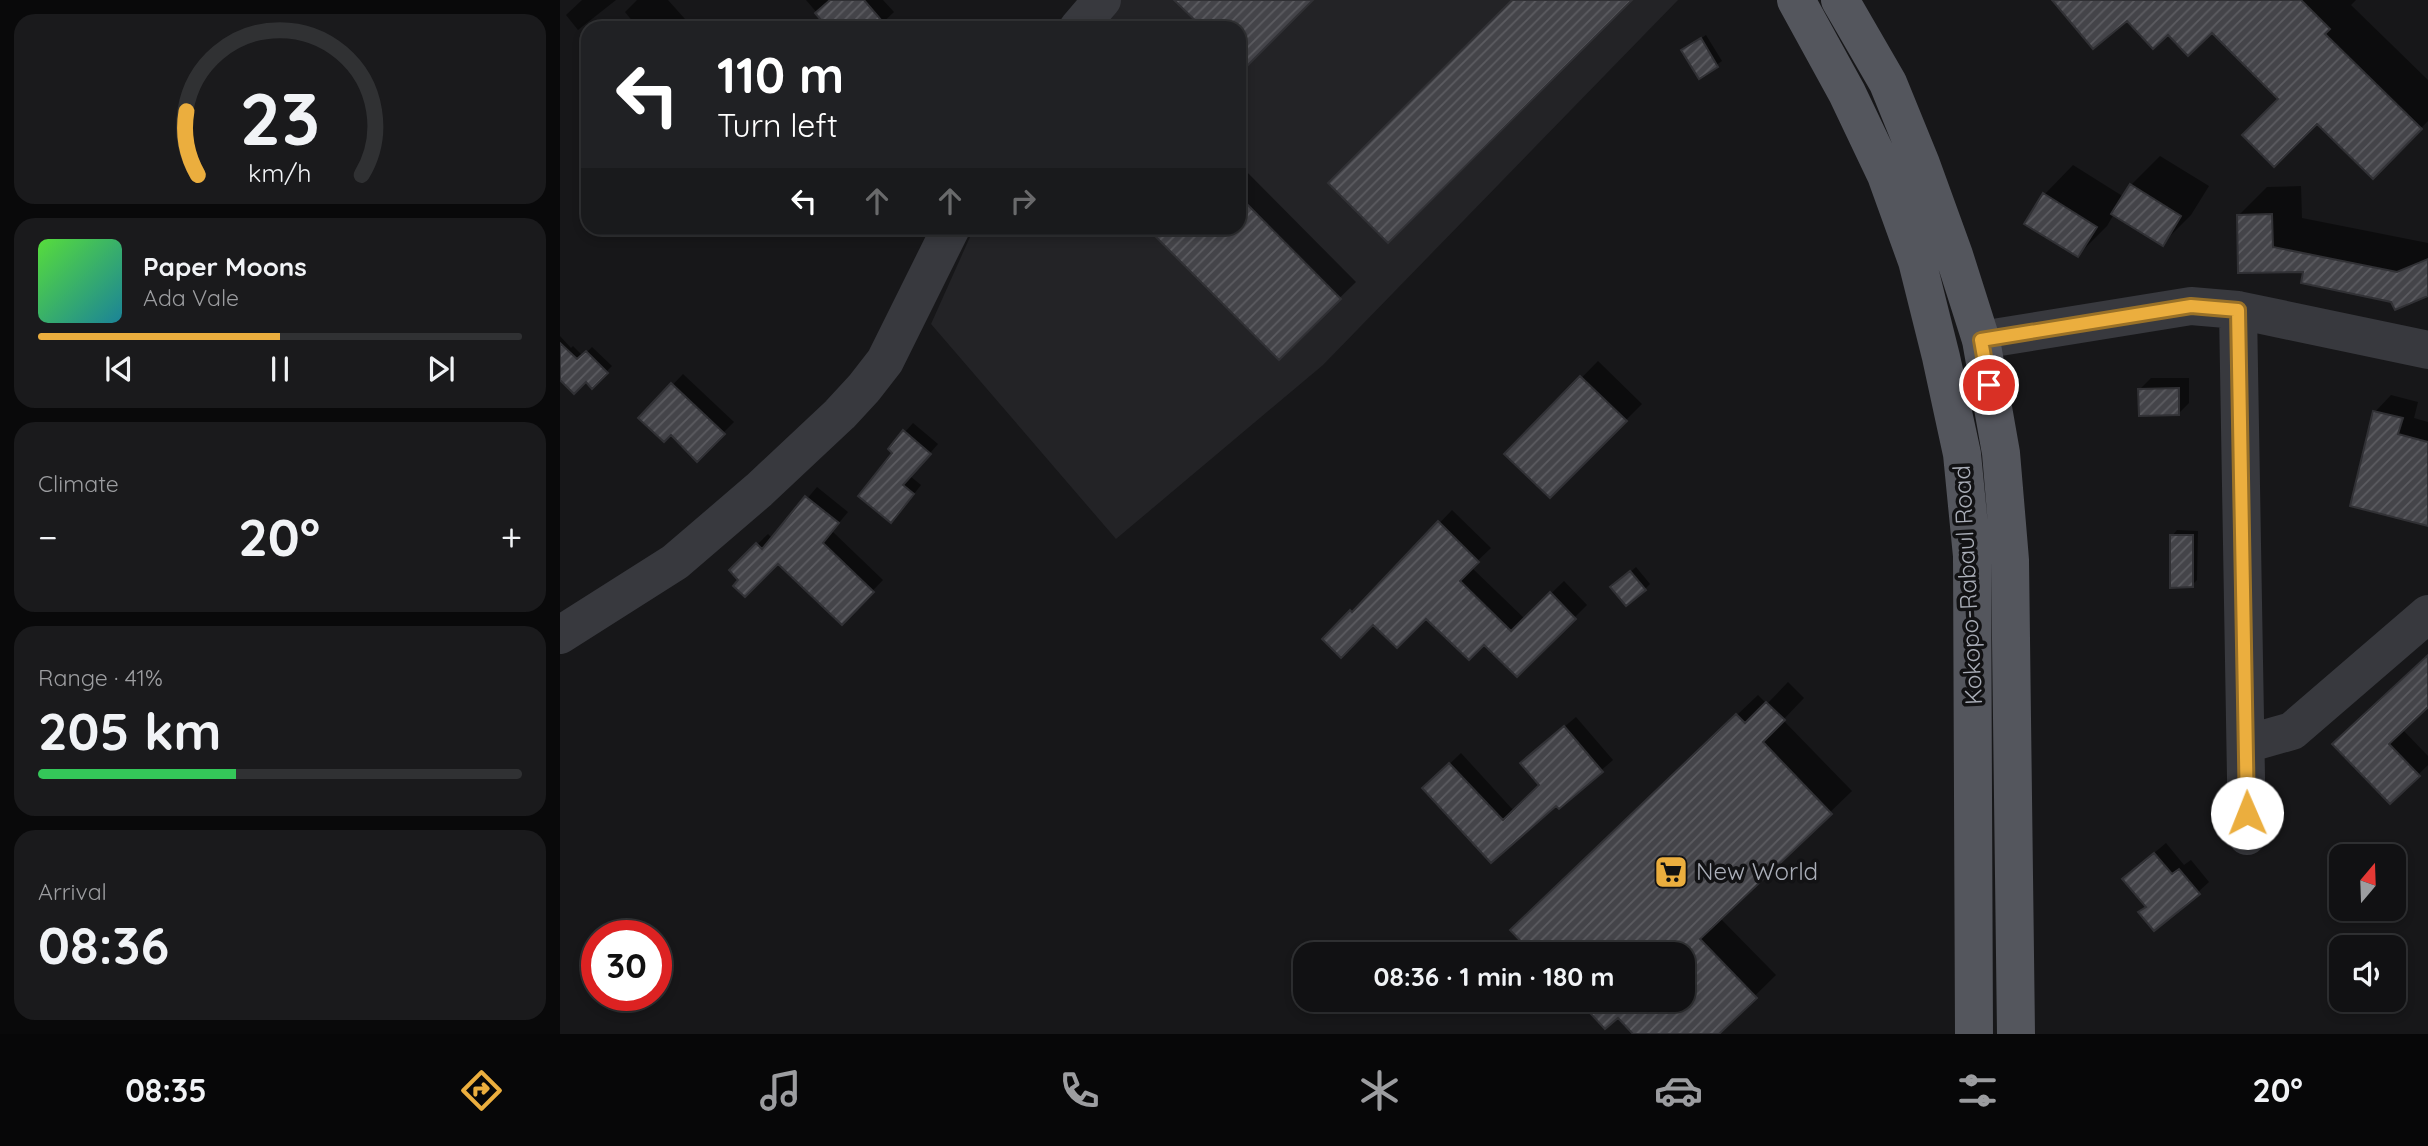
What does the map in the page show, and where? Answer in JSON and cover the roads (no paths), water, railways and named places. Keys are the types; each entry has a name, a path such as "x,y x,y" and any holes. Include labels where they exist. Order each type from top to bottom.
{"main road":[{"name":"Kokopo-Rabaul Road","path":"1796,0 1847,93 1895,200 1917,261 1962,454 1972,556 1974,1034"},
{"name":"Kokopo-Rabaul Road","path":"1840,0 1888,83 1917,152 1954,255 1981,340 2001,453 2010,560 2016,1034"}],"street":[{"path":"1084,21 1102,0"},
{"path":"560,635 676,562 759,490 840,414 884,361 947,235"},
{"path":"1981,340 2191,306 2238,310 2428,350"},
{"path":"2238,310 2247,836"},
{"path":"2246,744 2292,731 2428,614"}],"place":[{"name":"New World","path":"1671,872"}]}
